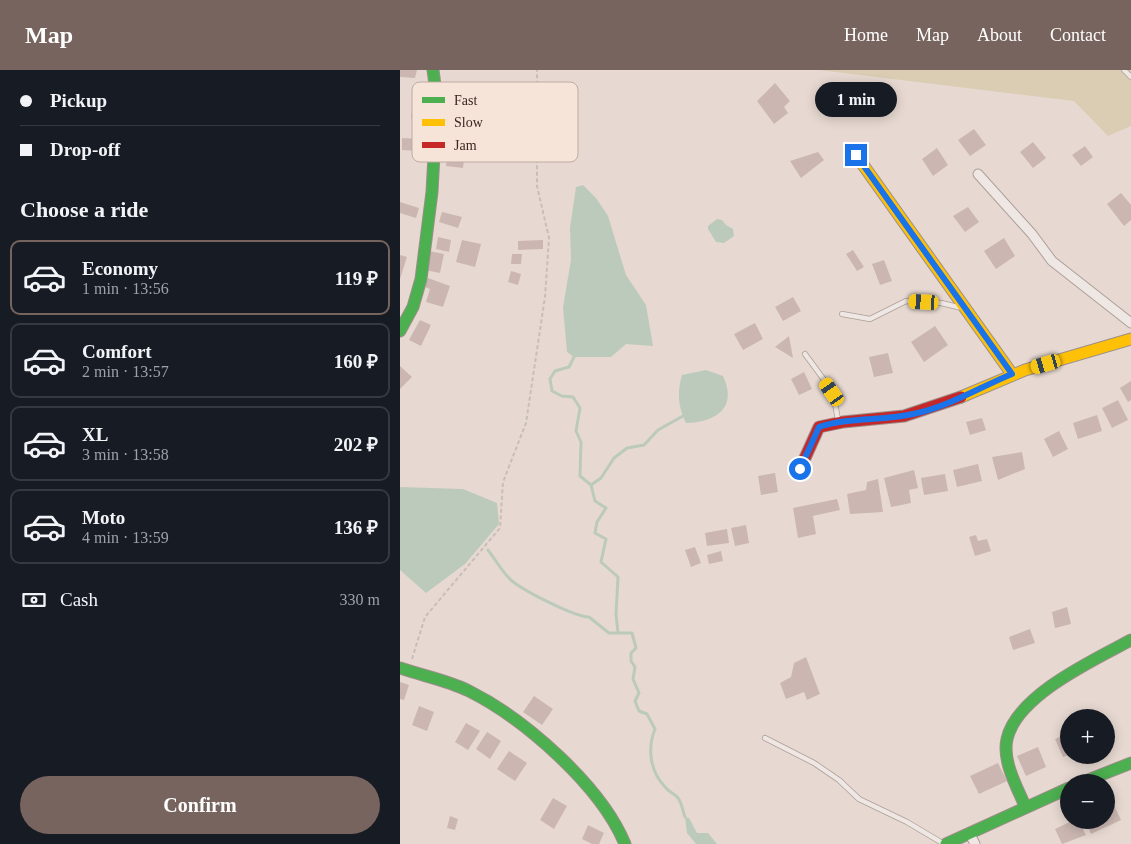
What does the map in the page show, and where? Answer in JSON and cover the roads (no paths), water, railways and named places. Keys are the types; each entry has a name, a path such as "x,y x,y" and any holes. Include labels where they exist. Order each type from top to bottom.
{"street":[{"path":"856,155 1012,374"},
{"path":"400,332 413,307 422,279 434,162"},
{"path":"978,174 1032,234 1052,261 1131,323"},
{"path":"800,469 819,427 838,420 878,419 913,414 943,405 1012,374 1131,339"},
{"path":"1025,806 1012,770 1008,750 1007,740 1011,728 1021,713 1040,695 1131,640"},
{"path":"404,670 469,691 511,717 556,756 603,803 624,837 625,844"},
{"path":"1103,774 1131,763"},
{"path":"945,844 972,839 1025,806 1060,792"}],"lane":[{"path":"1124,70 1131,77"},
{"path":"842,314 870,319 906,301 942,303 966,309"},
{"path":"805,354 832,392 838,420"},
{"path":"766,738 814,763 839,780 859,799 907,822 945,844"}],"waterway":[{"path":"574,357 569,367 555,371 550,379 552,391 562,396 573,397 580,408 576,431 581,442 580,476 591,485 595,501 606,508 597,522 595,533 606,539 601,562 618,577 616,614 618,633"},
{"path":"591,485 601,478 614,458 627,448 644,445 658,430 683,416"},
{"path":"488,550 506,575 524,589 560,608 589,617 609,633 632,633 636,648 631,653 631,661 635,667 633,679 639,693 635,701 639,711 647,714 655,729 651,744 653,768 661,782 679,800 685,817"}]}
